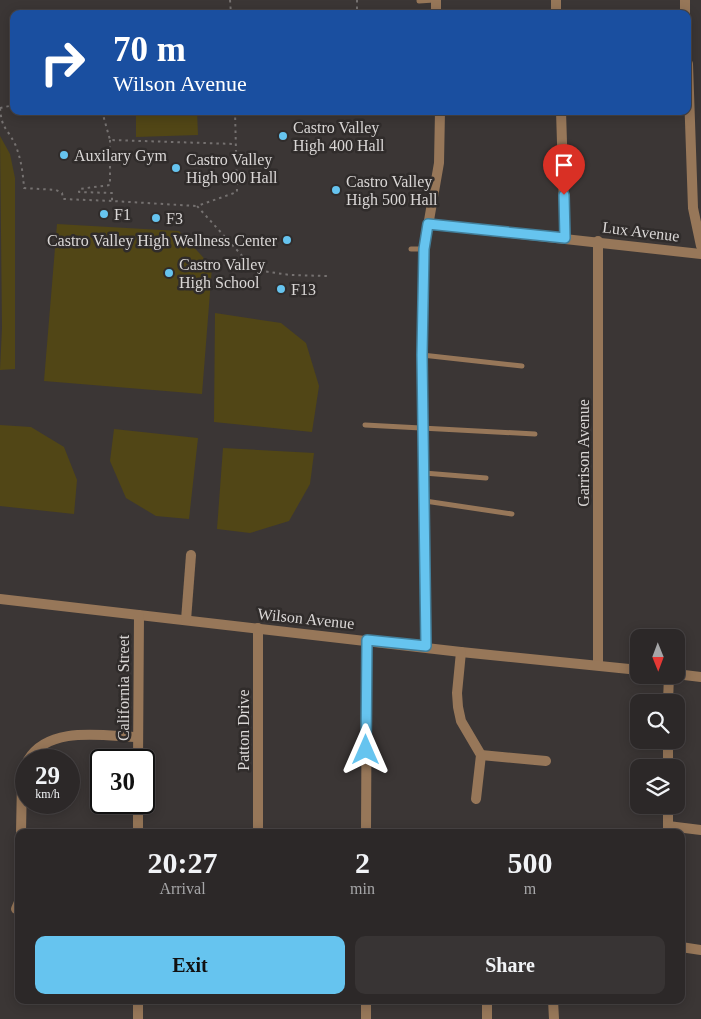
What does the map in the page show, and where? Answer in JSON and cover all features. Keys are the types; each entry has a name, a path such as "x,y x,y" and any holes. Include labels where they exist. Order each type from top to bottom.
{"street":[{"path":"426,646 422,355 424,249 439,163 440,115"},
{"path":"561,115 565,238"},
{"path":"690,115 693,208 701,246"},
{"name":"Lux Avenue","path":"428,224 701,254"},
{"name":"Garrison Avenue","path":"598,242 598,665"},
{"path":"186,620 191,555"},
{"name":"Wilson Avenue","path":"0,599 426,646 461,652 630,669"},
{"name":"California Street","path":"138,749 139,615"},
{"name":"Patton Drive","path":"258,628 258,829"},
{"path":"366,829 367,640"},
{"path":"461,652 456,693 458,707 461,721 481,755 476,799"},
{"path":"685,675 701,677"},
{"path":"38,749 42,745 59,737 138,736"},
{"path":"481,755 546,761"},
{"path":"21,814 21,829"},
{"path":"138,814 138,829"},
{"path":"668,814 668,829"},
{"path":"685,830 701,830"},
{"path":"685,948 701,950"},
{"path":"138,1004 138,1019"},
{"path":"366,1004 366,1019"},
{"path":"487,1004 487,1019"},
{"path":"553,1004 554,1019"}],"lane":[{"path":"419,1 435,0"},
{"path":"411,249 424,249"},
{"path":"422,355 522,366"},
{"path":"365,425 423,430 535,434"},
{"path":"424,473 486,478"},
{"path":"425,501 512,514"}],"path":[{"path":"0,108 2,124 14,143 20,158 24,188 56,190 62,193 63,199 197,206 237,192 235,115"},
{"path":"103,115 110,140 110,185 79,189 79,192 112,193 112,201"},
{"path":"110,140 236,144"},
{"path":"197,206 255,270 290,275 328,276"}],"shaded area":[{"path":"136,115 197,115 198,135 136,137"},
{"path":"0,136 10,154 15,178 15,369 0,370 2,328"},
{"path":"57,224 179,231 212,267 202,394 44,381"},
{"path":"215,313 281,323 306,343 319,386 312,432 214,422"},
{"path":"0,425 31,427 64,447 77,480 74,514 0,506"},
{"path":"114,429 198,438 189,519 156,516 126,498 110,461"},
{"path":"223,448 314,453 310,484 289,521 250,533 217,529"}],"place":[{"name":"Castro Valley High 400 Hall","path":"283,136"},
{"name":"Auxilary Gym","path":"64,155"},
{"name":"Castro Valley High 900 Hall","path":"176,168"},
{"name":"Castro Valley High 500 Hall","path":"336,190"},
{"name":"F1","path":"104,214"},
{"name":"F3","path":"156,218"},
{"name":"Castro Valley High Wellness Center","path":"287,240"},
{"name":"Castro Valley High School","path":"169,273"},
{"name":"F13","path":"281,289"}],"route":[{"path":"366,750 367,640 426,646 422,355 424,249 428,224 565,238 564,195"}]}
